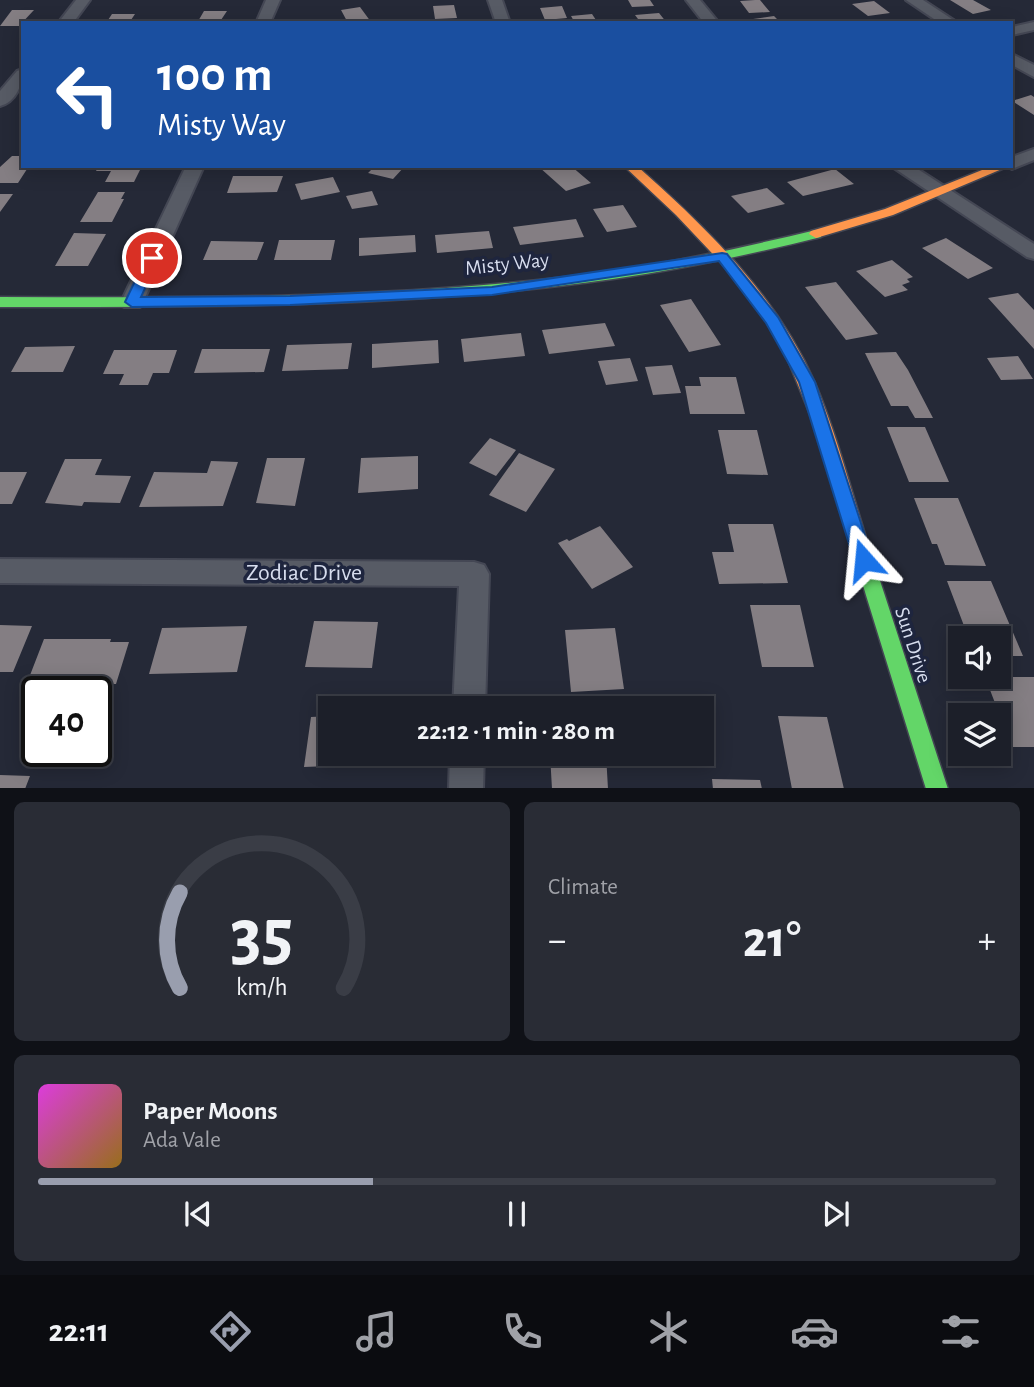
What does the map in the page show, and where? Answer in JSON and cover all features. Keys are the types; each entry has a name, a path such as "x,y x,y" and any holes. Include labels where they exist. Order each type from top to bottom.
{"street":[{"path":"67,21 83,0"},
{"path":"264,21 273,0"},
{"path":"495,0 502,21"},
{"path":"693,0 710,21"},
{"path":"913,0 947,21"},
{"path":"1013,31 1034,26"},
{"path":"1013,60 1034,72"},
{"path":"0,101 21,76"},
{"path":"1013,163 1034,154"},
{"path":"132,302 194,168"},
{"name":"Sun Drive","path":"632,168 680,207 722,257 773,320 807,382 937,788"},
{"path":"903,168 1034,253"},
{"name":"Misty Way","path":"0,302 290,301 492,291 722,257 852,224 998,168"},
{"name":"Zodiac Drive","path":"0,571 474,574 469,696"},
{"path":"466,788 467,766"}],"building":[{"path":"628,0 650,0 654,6 632,7"},
{"path":"760,0 770,12 749,13 740,1"},
{"path":"950,0 973,0 991,10 973,14"},
{"path":"874,1 890,13 868,16 852,4"},
{"path":"454,5 457,18 435,19 433,6"},
{"path":"562,6 567,18 545,20 540,8"},
{"path":"360,7 370,21 347,21 341,10"},
{"path":"12,10 34,10 19,26 0,26"},
{"path":"204,11 227,11 220,21 198,21"},
{"path":"659,13 665,21 640,21 635,15"},
{"path":"112,14 135,14 130,21 107,21"},
{"path":"592,14 597,21 574,21 571,16"},
{"path":"774,16 779,21 755,21 753,19"},
{"path":"1031,95 1034,97 1034,115 1013,102"},
{"path":"12,156 21,156 21,168 28,168 18,183 0,183 0,167"},
{"path":"98,168 141,168 134,182 105,182 111,171 96,171"},
{"path":"373,168 403,168 393,179 368,173"},
{"path":"540,168 573,168 591,183 566,191"},
{"path":"835,169 854,184 803,196 787,182"},
{"path":"233,176 283,176 277,192 227,193"},
{"path":"333,177 340,192 301,200 295,184"},
{"path":"767,188 785,204 748,213 731,196"},
{"path":"372,191 378,205 352,209 346,196"},
{"path":"98,192 125,192 112,222 80,222"},
{"path":"0,194 13,194 0,212"},
{"path":"623,205 637,227 607,232 593,209"},
{"path":"576,219 584,237 520,245 513,227"},
{"path":"489,231 493,248 437,253 435,235"},
{"path":"74,233 106,234 88,266 55,266"},
{"path":"415,235 416,252 359,256 359,238"},
{"path":"946,238 993,268 968,279 922,248"},
{"path":"279,240 335,240 331,260 274,260"},
{"path":"211,241 264,242 257,260 203,260"},
{"path":"892,260 913,277 907,279 910,282 902,285 908,290 885,297 856,271"},
{"path":"836,282 878,334 846,340 805,287"},
{"path":"1018,293 1034,310 1034,349 988,298"},
{"path":"691,299 721,345 689,352 660,305"},
{"path":"605,323 615,346 549,354 542,330"},
{"path":"521,333 525,356 464,362 461,339"},
{"path":"438,340 439,363 372,368 372,344"},
{"path":"352,343 348,369 282,371 287,345"},
{"path":"75,346 63,372 11,372 25,347"},
{"path":"202,349 270,349 264,372 194,373"},
{"path":"114,350 177,350 169,373 153,373 148,385 119,385 124,374 103,374"},
{"path":"896,352 933,418 915,418 908,406 891,406 865,353"},
{"path":"1018,356 1033,379 1001,380 987,358"},
{"path":"630,358 638,381 606,385 598,361"},
{"path":"672,365 681,393 653,395 645,367"},
{"path":"699,377 736,377 745,414 690,414 685,386 701,386"},
{"path":"887,427 925,427 949,482 909,482"},
{"path":"718,430 757,430 768,475 727,474"},
{"path":"490,438 516,450 496,476 469,463"},
{"path":"519,453 555,469 526,512 489,495"},
{"path":"418,456 418,489 358,493 361,458"},
{"path":"267,458 305,458 295,506 256,503"},
{"path":"65,459 102,459 95,475 131,476 120,503 84,502 82,506 45,503"},
{"path":"211,461 238,462 223,506 139,507 154,472 207,473"},
{"path":"0,472 27,472 12,504 0,504"},
{"path":"914,498 958,498 986,566 945,565 937,544 932,544"},
{"path":"728,524 773,524 788,583 719,584 712,552 734,552"},
{"path":"600,526 633,567 592,589 558,543 567,539 569,541"},
{"path":"947,581 991,581 1010,626 964,626"},
{"path":"750,605 800,605 814,667 762,667"},
{"path":"314,621 378,622 372,668 305,667"},
{"path":"0,625 32,626 13,672 0,672"},
{"path":"247,626 237,672 149,674 162,628"},
{"path":"615,628 624,689 571,692 565,630"},
{"path":"1011,628 1023,656 1011,656"},
{"path":"44,639 111,639 110,642 129,642 116,684 112,684 112,676 30,676"},
{"path":"1011,677 1034,677 1034,747 1012,747 1011,703 995,703 990,689 1011,689"},
{"path":"778,716 827,717 844,788 792,788"},
{"path":"311,717 318,717 318,766 329,766 304,767"},
{"path":"551,766 607,766 608,788 552,788"},
{"path":"0,775 30,776 25,788 0,788"},
{"path":"712,779 760,780 762,788 713,788"}],"traffic: fast":[{"path":"0,302 308,300 513,287 614,275 715,257 816,234"},
{"path":"861,550 937,788"}],"traffic: slow":[{"path":"632,168 731,265 775,323 793,353 822,424 861,550"},
{"path":"816,234 889,212 998,168"}],"route":[{"path":"152,258 132,302 290,301 492,291 722,257 773,320 807,382 864,560"}]}
